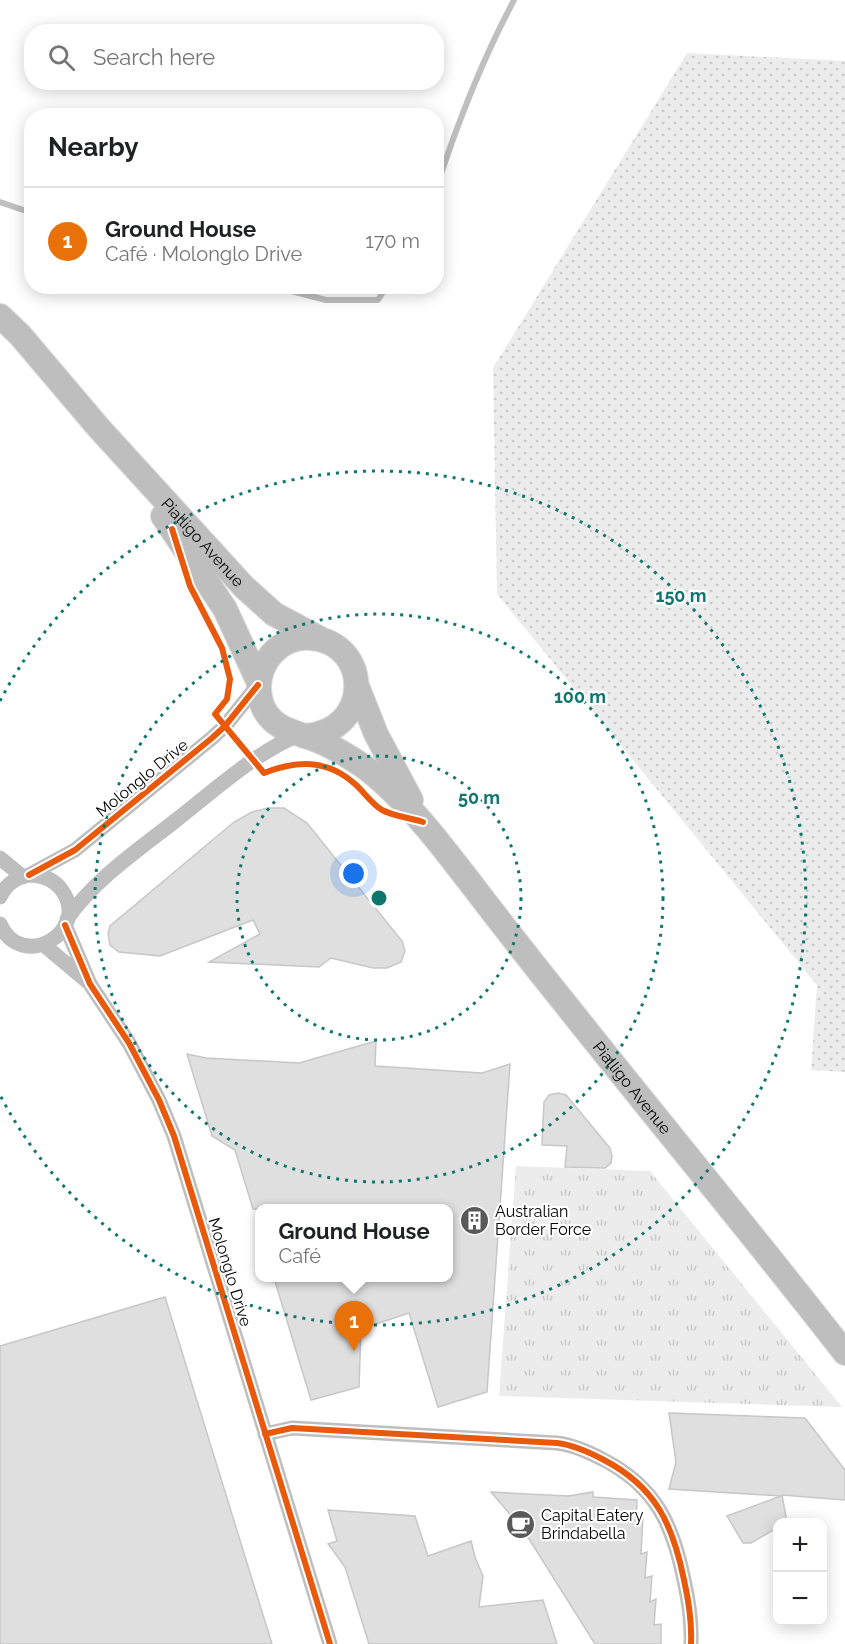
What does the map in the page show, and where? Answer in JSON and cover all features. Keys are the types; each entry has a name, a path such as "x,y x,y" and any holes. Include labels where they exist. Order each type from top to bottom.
{"main road":[{"name":"Pialligo Avenue","path":"0,316 251,595 283,620 323,640"},
{"name":"Pialligo Avenue","path":"98,427 172,529 220,601 259,684"},
{"path":"306,638 333,644 347,658 357,686 353,706 341,722 324,733 301,735 280,727 266,713 259,695 259,684 268,658 281,646 306,638"},
{"name":"Pialligo Avenue","path":"357,686 376,734 423,822"},
{"name":"Pialligo Avenue","path":"301,735 353,760 368,770 423,822 566,1005 845,1353"}],"street":[{"name":"Molonglo Drive","path":"0,897 10,883 75,850 219,733 259,684"},
{"path":"0,924 14,941 24,945 44,945 60,934 79,903 102,879 260,754 301,735"},
{"path":"0,858 26,876"},
{"name":"Molonglo Drive","path":"26,876 41,876 51,880 60,887 66,897 69,908 66,922 90,984 139,1061 174,1136 330,1644"},
{"name":"Molonglo Drive","path":"44,945 90,984"},
{"path":"265,1434 292,1428 557,1443 586,1451 620,1468 635,1479 657,1505 675,1539 690,1614 701,1644"},
{"path":"690,1614 691,1644"}],"green space":[{"path":"687,53 845,61 845,1072 811,1070 817,985 497,594 493,368"},
{"path":"516,1166 650,1171 842,1407 499,1396"}],"building":[{"path":"268,808 284,808 307,823 402,941 405,951 401,962 387,968 373,968 331,958 319,967 209,962 260,934 253,920 160,956 119,952 110,945 108,934 110,926 234,822 252,812"},
{"name":"Australian Border Force","path":"376,1041 375,1066 482,1073 510,1064 487,1392 438,1407 409,1313 361,1329 359,1387 311,1400 275,1282 453,1282 453,1204 255,1204 255,1209 253,1209 235,1150 212,1136 187,1054 206,1058 299,1063"},
{"path":"558,1093 566,1095 610,1148 611,1163 605,1168 565,1167 567,1146 542,1145 544,1102 549,1095"},
{"path":"165,1297 272,1644 0,1644 0,1346"},
{"path":"669,1413 805,1418 845,1470 845,1500 782,1495 786,1518 773,1518 773,1530 751,1543 743,1543 727,1516 781,1496 669,1489 676,1462"},
{"path":"491,1492 568,1496 593,1492 593,1497 637,1500 636,1521 643,1518 641,1554 647,1552 645,1578 652,1576 650,1602 656,1599 654,1625 661,1624 661,1644 595,1644 524,1531"},
{"path":"328,1510 415,1516 428,1556 471,1541 483,1576 479,1607 543,1600 557,1644 369,1644 345,1567 328,1544 337,1541"}],"waterway":[{"path":"444,166 471,93 514,0"},
{"path":"0,202 24,210"},
{"path":"303,294 326,300 378,300 382,294"}],"cycle path":[{"path":"172,529 190,586 222,648 230,679 227,699 215,714 264,773 300,764 323,766 334,770 355,784 382,810 423,822"},
{"path":"29,875 75,850 212,738 225,726 258,685"},
{"path":"65,925 90,984 129,1043 159,1100 174,1136 330,1644"},
{"path":"265,1434 292,1428 557,1443 593,1454 637,1482 649,1495 668,1525 680,1560 686,1588 691,1620 691,1644"}],"place":[{"name":"Australian Border Force","path":"474,1220"},
{"name":"Ground House","path":"354,1351"},
{"name":"Capital Eatery Brindabella","path":"520,1524"}]}
